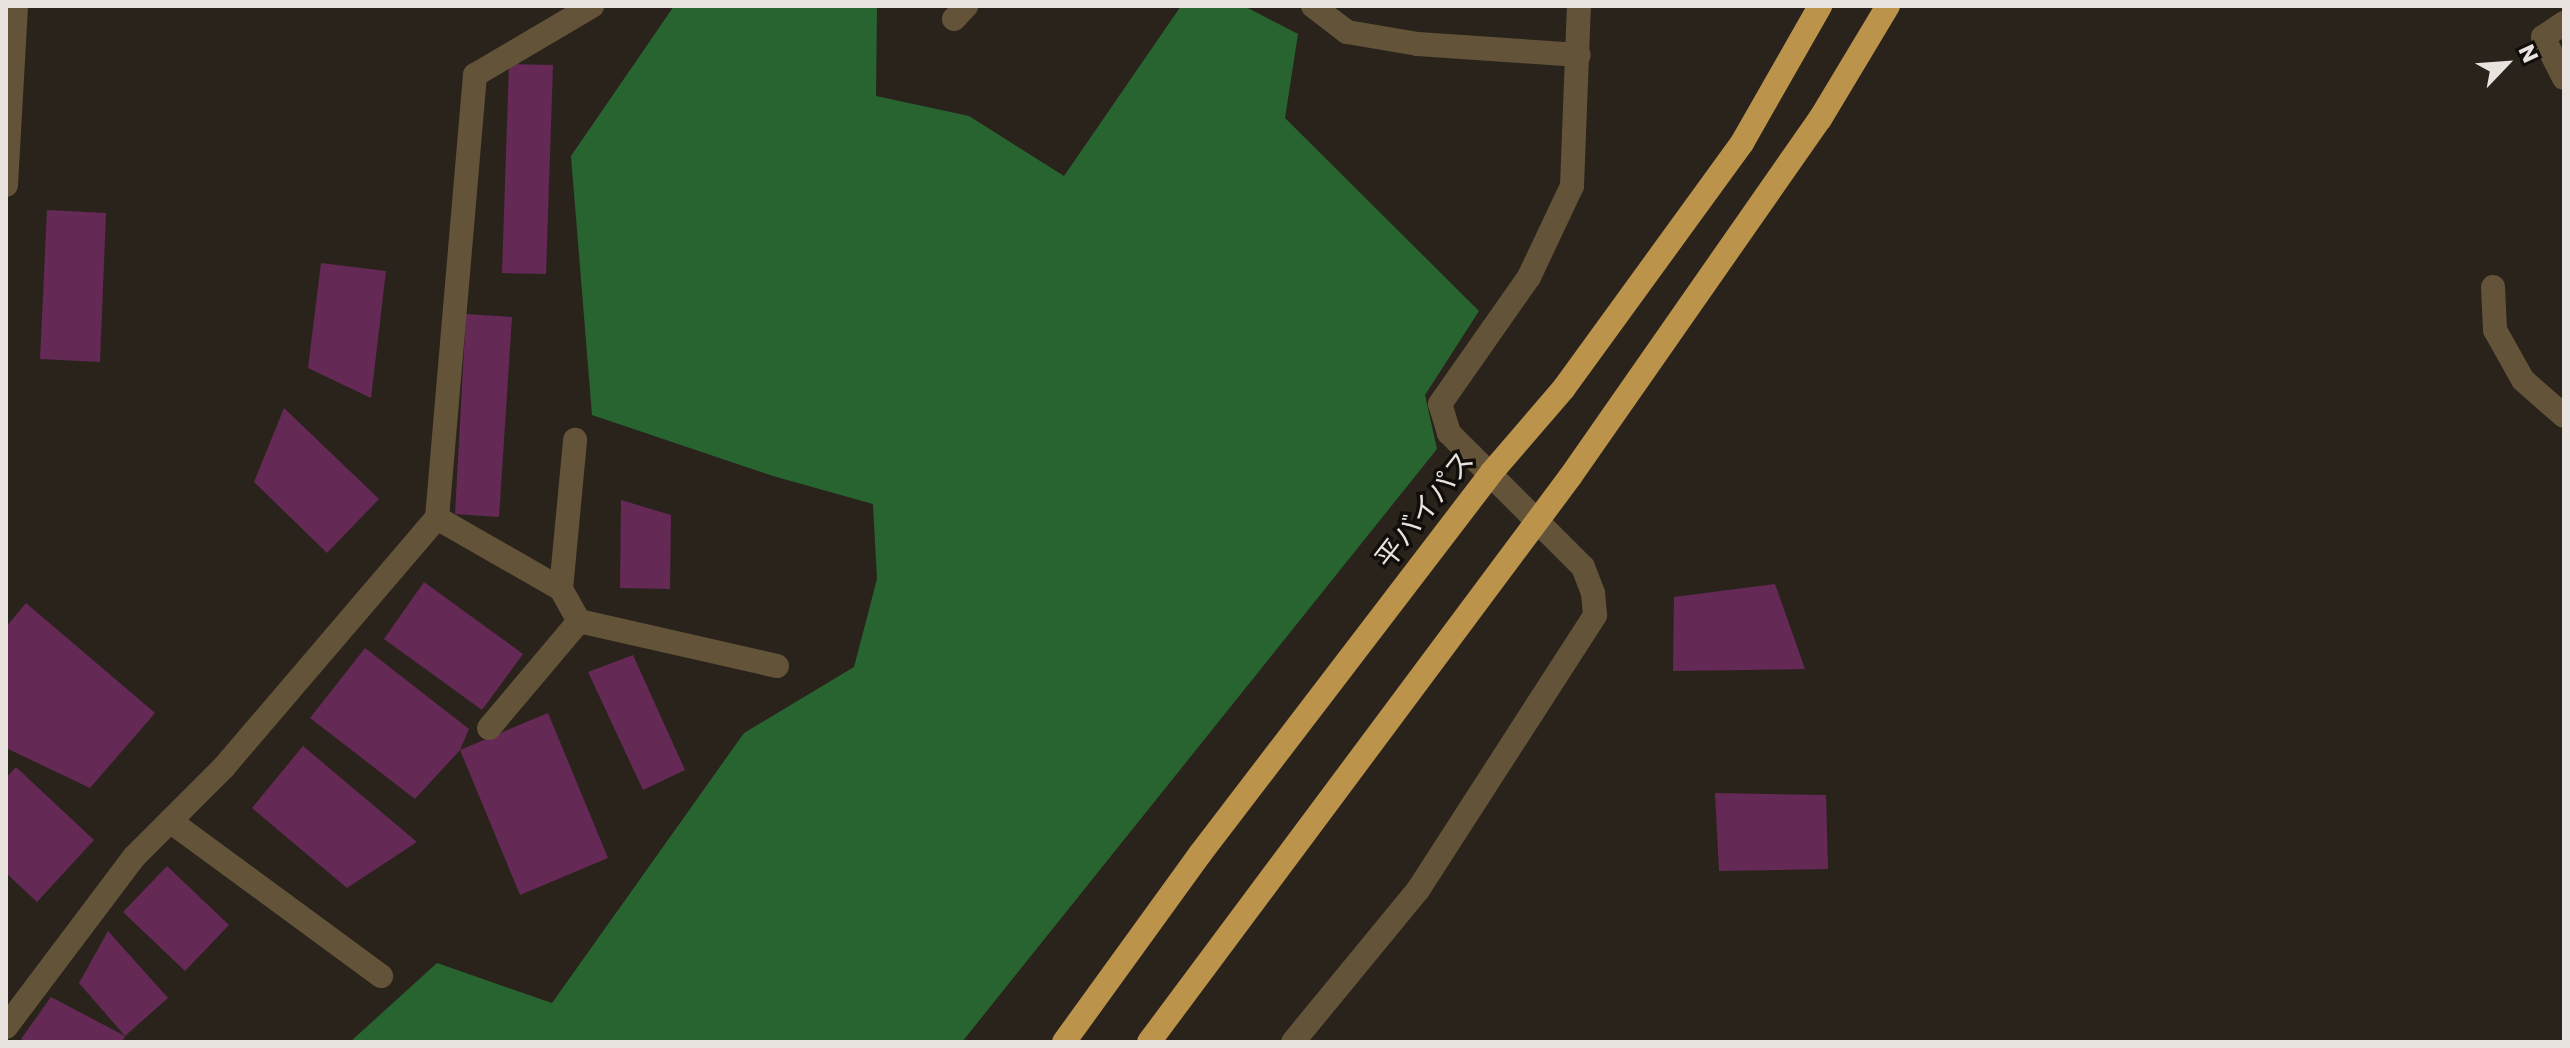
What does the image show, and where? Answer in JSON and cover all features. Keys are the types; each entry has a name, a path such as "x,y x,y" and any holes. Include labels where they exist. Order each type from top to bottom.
{"highway":[{"name":"平バイパス","path":"1064,1042 1200,854 1491,473 1564,388 1742,143 1820,6"},
{"path":"1149,1042 1538,521 1820,119 1888,6"}],"street":[{"path":"6,185 16,6"},
{"path":"6,1027 135,856 224,767 437,518 475,75 592,6"},
{"path":"1313,6 1347,32 1418,44 1579,55"},
{"path":"1293,1042 1418,890 1595,615 1593,593 1583,567 1449,433 1440,404 1529,277 1572,186 1579,6"},
{"path":"2564,23 2543,37 2564,78"},
{"path":"2493,287 2495,330 2523,380 2564,416"},
{"path":"561,589 575,440"},
{"path":"437,518 561,589 579,621 777,666"},
{"path":"489,728 579,621"},
{"path":"170,821 381,976"}],"green space":[{"path":"674,6 877,6 876,96 969,116 1064,176 1181,6 1244,6 1298,34 1285,118 1479,311 1425,395 1437,449 962,1042 350,1042 437,963 552,1003 744,733 854,667 877,579 873,504 773,476 592,415 571,156"}],"building":[{"path":"509,64 553,65 546,274 502,273"},
{"path":"47,210 106,213 100,362 40,359"},
{"path":"321,263 386,271 371,398 308,368"},
{"path":"466,314 512,317 499,517 455,514"},
{"path":"284,408 379,499 327,553 254,482"},
{"path":"621,500 671,515 670,589 620,588"},
{"path":"424,582 523,654 482,710 384,639"},
{"path":"1775,584 1805,669 1673,671 1674,597"},
{"path":"26,603 155,713 90,788 6,748 6,627"},
{"path":"365,648 469,729 460,750 415,799 310,718"},
{"path":"633,655 685,770 643,790 588,672"},
{"path":"548,713 608,858 520,895 460,750"},
{"path":"303,746 417,842 347,888 252,808"},
{"path":"16,767 94,840 37,902 6,873 6,778"},
{"path":"1715,793 1826,795 1828,869 1719,871"},
{"path":"167,866 229,925 185,971 123,912"},
{"path":"108,931 168,998 125,1036 79,983"},
{"path":"51,997 125,1036 122,1042 26,1042 21,1039"}]}
